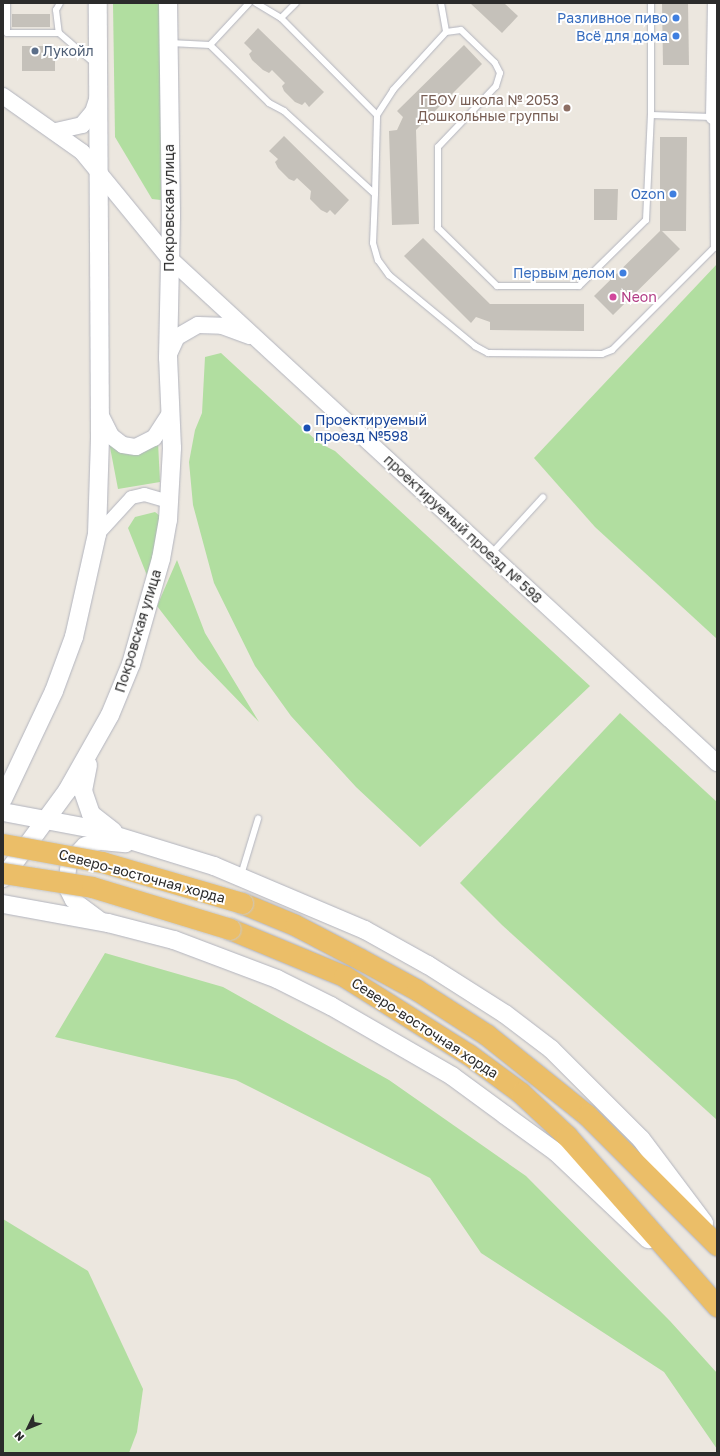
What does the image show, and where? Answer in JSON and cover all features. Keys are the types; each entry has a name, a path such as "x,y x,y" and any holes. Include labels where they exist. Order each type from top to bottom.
{"highway":[{"name":"Северо-восточная хорда","path":"3,844 102,862 242,903 295,925 417,990 487,1035 588,1116 717,1244"},
{"name":"Северо-восточная хорда","path":"3,873 92,887 230,929 344,976 468,1054 521,1093 567,1136 717,1306"}],"main road":[{"path":"3,799 29,745 74,638 86,593 96,534 98,407 98,3"},
{"name":"Покровская улица","path":"3,878 48,820 93,749 133,657 150,604 168,520 170,413 168,358 168,257 171,216 168,3"},
{"path":"3,774 29,745"},
{"path":"93,749 84,774 84,791 91,814 107,828 147,845"},
{"path":"3,812 94,829 147,845 240,877 365,930 428,965 505,1014 551,1049 641,1139 717,1244"},
{"path":"3,904 108,923 174,940 277,979 388,1037 452,1076 556,1152 625,1218 685,1271"}],"street":[{"path":"714,3 715,117"},
{"path":"56,131 82,125 93,112 99,91"},
{"name":"проектируемый проезд № 598","path":"3,96 56,131 98,169 168,257 262,342 717,763"},
{"path":"168,358 177,337 198,325 222,326 262,342"},
{"path":"98,407 111,436 129,447 148,443 170,413"},
{"path":"96,534 131,497 144,494 169,501"},
{"path":"108,923 86,912 73,900 66,886 69,862 85,845 101,842 147,845"}],"lane":[{"path":"7,3 7,33 58,33 99,68"},
{"path":"58,33 56,10 60,3"},
{"path":"210,46 249,3"},
{"path":"256,3 281,18 377,115"},
{"path":"281,18 296,3"},
{"path":"441,3 446,32"},
{"path":"651,3 652,115 646,220 579,286 497,286 438,228 438,147 496,86 500,73 495,63 461,30 446,32 392,90 377,115 373,243 378,260 389,275 475,346 488,353 602,354 621,343 714,248 715,117 652,115"},
{"path":"168,43 210,46 269,104 284,111 375,194"},
{"path":"491,554 543,497"},
{"path":"240,877 258,819"}],"green space":[{"path":"113,3 160,3 161,200 152,199 115,137"},
{"path":"717,264 717,639 595,527 534,458"},
{"path":"221,353 319,443 335,451 590,686 420,847 356,787 291,716 255,666 214,583 193,505 189,462 195,430 202,413 205,357"},
{"path":"109,442 126,454 138,455 158,442 160,482 118,489"},
{"path":"155,512 164,519 150,583 128,528 135,517"},
{"path":"177,560 205,633 259,722 198,659 157,606"},
{"path":"620,713 717,802 717,1120 502,925 460,883"},
{"path":"105,953 223,987 389,1080 526,1176 670,1321 717,1373 717,1449 664,1372 481,1253 430,1178 236,1080 55,1037"},
{"path":"3,1219 88,1271 143,1389 137,1432 129,1453 3,1453"}],"building":[{"path":"470,3 504,3 518,16 502,33"},
{"path":"662,3 688,3 689,65 663,65"},
{"path":"12,14 50,14 50,27 12,27"},
{"path":"258,28 324,92 309,107 305,102 302,105 295,102 284,91 282,86 285,83 272,70 269,73 263,70 252,60 249,54 252,51 244,43"},
{"path":"464,45 482,64 416,130 419,224 392,225 389,131 397,130 403,117 397,111"},
{"path":"22,46 55,46 55,71 22,71"},
{"path":"284,136 349,200 335,215 330,210 327,213 321,210 310,199 311,191 297,178 294,181 289,179 278,168 275,162 278,159 269,151"},
{"path":"660,137 687,137 686,231 662,231 680,249 613,315 594,296 660,231"},
{"path":"594,189 618,189 617,220 594,220"},
{"path":"423,238 490,304 584,304 584,331 490,330 490,322 476,317 471,323 404,256"}],"place":[{"name":"Разливное пиво","path":"676,18"},
{"name":"Всё для дома","path":"676,36"},
{"name":"Лукойл","path":"35,51"},
{"name":"ГБОУ школа № 2053 Дошкольные группы","path":"567,108"},
{"name":"Ozon","path":"673,194"},
{"name":"Первым делом","path":"623,273"},
{"name":"Neon","path":"613,297"},
{"name":"Проектируемый проезд №598","path":"307,428"}]}
